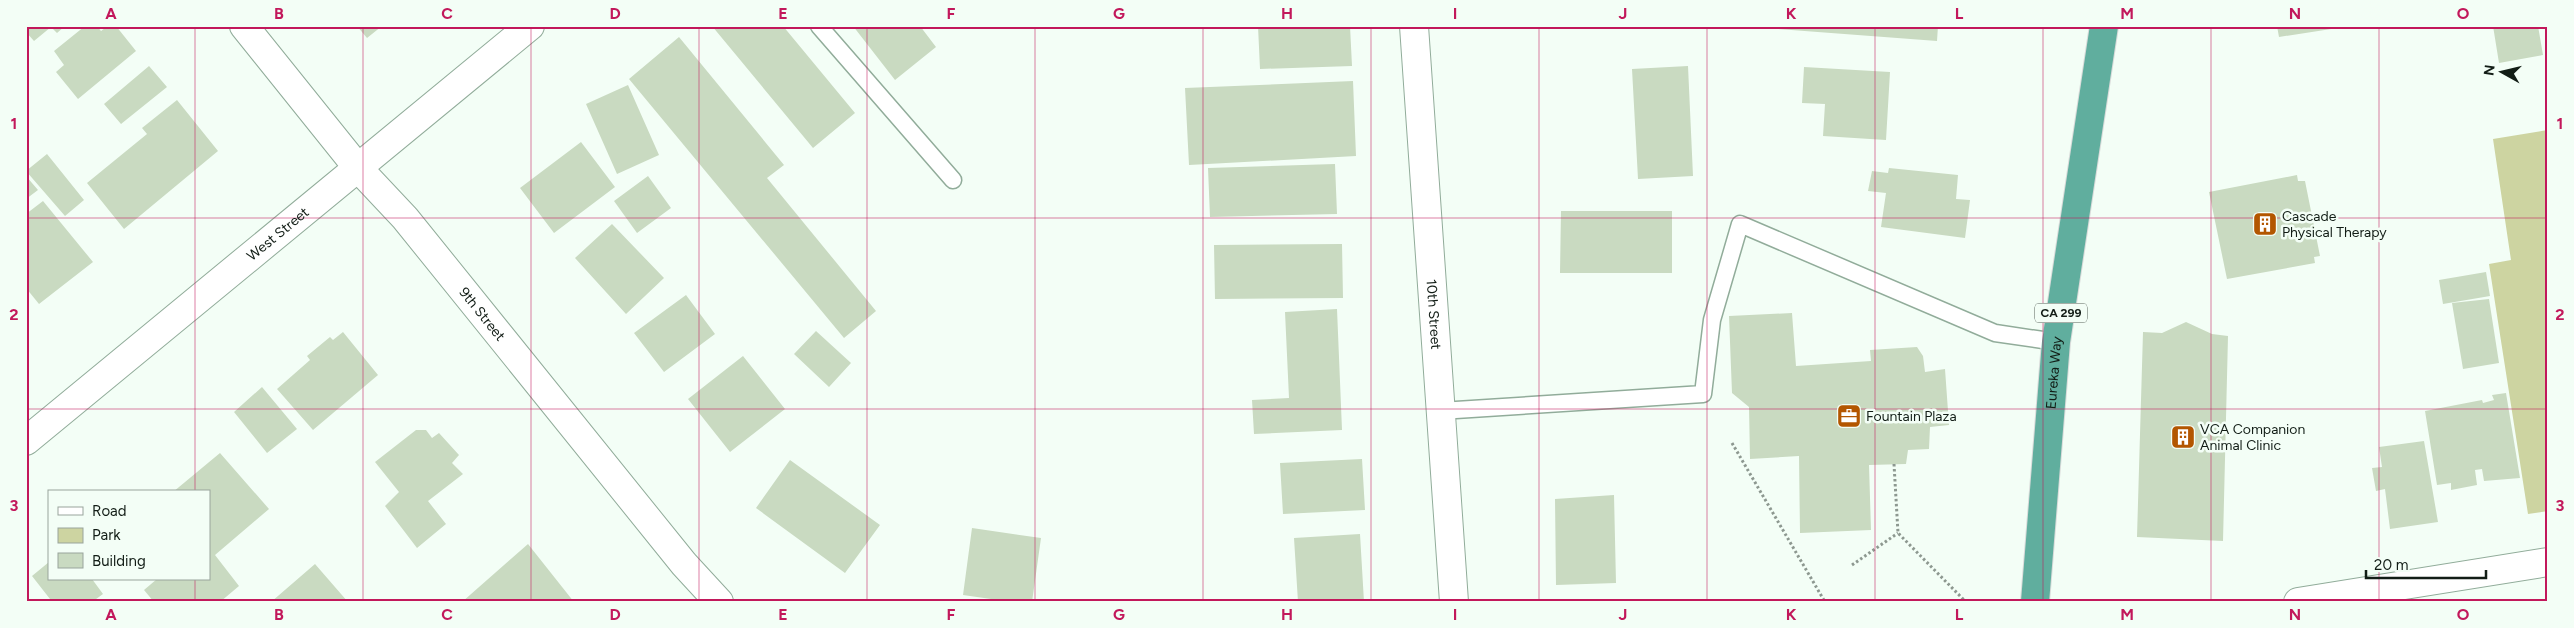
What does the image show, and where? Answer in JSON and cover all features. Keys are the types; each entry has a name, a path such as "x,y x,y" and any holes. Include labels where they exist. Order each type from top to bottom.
{"highway":[{"name":"Eureka Way","path":"2035,602 2056,342 2104,26"}],"street":[{"name":"9th Street","path":"244,26 358,168 405,218 684,564 719,602"},
{"name":"West Street","path":"26,441 530,26"},
{"name":"10th Street","path":"1414,26 1454,602"},
{"path":"2298,602 2548,562"}],"lane":[{"path":"819,26 953,180"},
{"path":"1440,411 1703,394 1712,320 1740,224 1995,333 2056,342"}],"path":[{"path":"1732,443 1825,602"},
{"path":"1894,464 1898,533 1965,600"},
{"path":"1852,565 1898,533"}],"green space":[{"path":"2548,130 2548,511 2528,514 2489,264 2511,260 2493,139"}],"building":[{"path":"26,26 65,26 57,33 51,27 34,41 26,32"},
{"path":"85,26 97,26 101,31 108,26 116,26 136,51 78,99 56,72 64,65 54,51"},
{"path":"357,26 382,26 367,38"},
{"path":"712,26 783,26 855,113 813,148"},
{"path":"853,26 920,26 936,47 895,80"},
{"path":"1258,26 1350,26 1352,66 1260,69"},
{"path":"1740,26 1938,26 1937,41"},
{"path":"2277,26 2344,26 2344,27 2279,37"},
{"path":"2493,26 2538,26 2543,55 2499,63"},
{"path":"679,37 784,165 767,178 876,311 844,338 629,79"},
{"path":"149,66 167,87 121,124 104,104"},
{"path":"1688,66 1693,176 1638,179 1632,69"},
{"path":"1804,67 1890,72 1886,140 1823,136 1825,104 1802,103"},
{"path":"1353,81 1356,156 1189,165 1185,88"},
{"path":"628,85 659,155 617,174 586,104"},
{"path":"177,100 218,151 124,229 87,183 147,134 142,128"},
{"path":"581,142 615,187 554,233 520,188"},
{"path":"47,154 84,200 65,216 26,171"},
{"path":"1335,164 1337,214 1210,217 1208,168"},
{"path":"1889,168 1958,175 1956,199 1970,200 1965,238 1881,227 1886,193 1868,191 1872,171 1888,173"},
{"name":"Cascade Physical Therapy","path":"2297,175 2298,181 2305,181 2320,256 2314,257 2315,263 2227,279 2209,192"},
{"path":"26,176 38,190 26,199"},
{"path":"648,176 671,208 637,233 614,201"},
{"path":"43,201 93,262 39,304 26,288 26,214"},
{"path":"1561,211 1672,211 1672,273 1560,273"},
{"path":"612,224 664,278 626,314 575,258"},
{"path":"1342,244 1343,298 1215,299 1214,245"},
{"path":"2486,272 2490,296 2443,304 2439,280"},
{"path":"686,295 715,334 664,372 634,333"},
{"path":"2489,299 2499,363 2463,369 2452,303"},
{"path":"1337,309 1342,430 1254,434 1252,400 1289,398 1285,312"},
{"name":"Fountain Plaza","path":"1792,313 1796,366 1871,361 1870,350 1917,347 1923,356 1925,372 1945,369 1949,425 1930,427 1929,449 1908,450 1906,464 1869,465 1871,530 1800,533 1799,456 1750,459 1749,407 1732,393 1729,316"},
{"name":"VCA Companion Animal Clinic","path":"2186,322 2212,334 2228,336 2223,541 2137,537 2143,332 2162,333"},
{"path":"816,331 851,363 829,387 794,354"},
{"path":"343,332 378,375 313,430 277,389 310,360 307,356 330,337 333,340"},
{"path":"743,356 785,409 730,452 688,399"},
{"path":"262,387 297,429 267,453 234,412"},
{"path":"2506,393 2520,478 2484,481 2482,469 2475,470 2477,485 2451,490 2451,483 2437,485 2425,411 2482,400 2483,403 2494,400 2492,395"},
{"path":"416,430 426,430 432,438 439,433 459,455 452,463 463,474 428,501 446,524 417,548 385,506 399,492 375,462"},
{"path":"2424,441 2438,522 2390,529 2385,489 2376,491 2372,468 2382,467 2379,447"},
{"path":"220,453 269,509 215,555 239,586 220,602 154,602 144,590 156,580 210,580 210,490 175,490"},
{"path":"1362,459 1365,510 1283,514 1280,463"},
{"path":"790,460 880,525 845,573 756,508"},
{"path":"1614,495 1616,583 1556,585 1555,499"},
{"path":"972,528 1041,538 1032,602 1012,602 963,595"},
{"path":"1360,534 1364,602 1298,602 1294,538"},
{"path":"528,544 574,602 462,602"},
{"path":"48,563 48,580 93,580 103,594 92,602 47,602 50,599 32,576"},
{"path":"315,564 348,602 271,602"}],"place":[{"name":"Cascade Physical Therapy","path":"2265,224"},
{"name":"Fountain Plaza","path":"1849,416"},
{"name":"VCA Companion Animal Clinic","path":"2183,437"}]}
